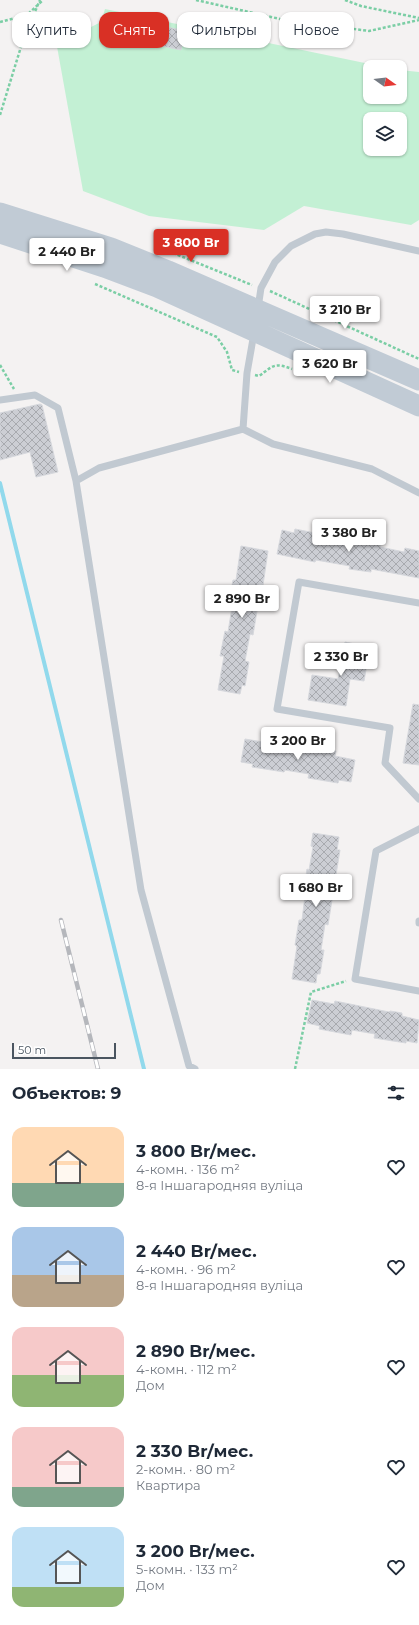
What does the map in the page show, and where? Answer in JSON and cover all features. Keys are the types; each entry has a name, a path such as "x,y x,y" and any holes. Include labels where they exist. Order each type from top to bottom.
{"main road":[{"path":"0,213 104,267 157,287 419,406"},
{"path":"0,233 43,236 111,248 168,271 419,380"},
{"path":"254,331 258,310"}],"lane":[{"path":"258,310 261,288 275,262 291,246 315,234 326,232 343,234 419,251"},
{"path":"244,429 247,373 254,331"},
{"path":"0,400 35,395 58,408 76,481 141,890 191,1068"},
{"path":"76,481 98,468 244,429 273,444 372,469 419,493"},
{"path":"419,603 299,582 277,709 390,728 385,762 419,799"},
{"path":"419,829 376,851 355,979 419,991"}],"path":[{"path":"196,0 280,19 369,31 419,19"},
{"path":"345,0 361,6 419,19"},
{"path":"0,22 27,15 41,1"},
{"path":"0,115 24,37 41,1"},
{"path":"94,283 217,337 227,352 232,370 259,376 274,365 281,364 295,370"},
{"path":"0,365 18,397"},
{"path":"295,1069 311,992 355,979"}],"green space":[{"path":"105,9 119,12 104,12"},
{"path":"169,22 177,24 177,48 271,48 271,44 279,45 279,48 293,48 363,63 363,104 407,104 407,71 419,72 419,220 411,225 304,206 264,230 149,216 83,191 57,48 91,48 91,27 99,23 99,48 169,48"}],"building":[{"path":"169,28 177,29 177,48 182,48 181,50 169,48"},
{"path":"40,404 42,405 58,472 36,477 30,452 0,460 0,413"},
{"path":"295,529 349,542 349,539 380,545 380,547 404,552 405,548 419,551 419,578 371,569 371,572 349,569 350,566 316,560 315,562 277,554 282,530 294,533"},
{"path":"241,546 268,551 263,585 259,584 253,635 250,634 245,661 249,662 245,686 242,685 240,694 218,690 224,656 220,656 225,631 228,632 232,607 228,607 233,580 236,580"},
{"path":"345,642 370,647 364,681 350,679 346,706 308,700 312,675 338,679"},
{"path":"413,704 419,705 419,765 403,763"},
{"path":"245,739 269,743 270,739 281,741 280,745 322,752 323,749 336,751 335,756 355,760 351,782 339,780 338,783 308,778 309,774 252,767 253,764 241,762"},
{"path":"313,833 339,837 337,850 340,850 336,875 333,875 329,900 332,900 328,925 325,924 321,950 324,950 320,974 317,974 316,983 292,979 299,920 302,920 305,896 303,896 307,869 309,870 313,847 311,846"},
{"path":"312,1000 334,1004 335,1001 389,1012 402,1013 402,1016 419,1020 417,1043 406,1041 406,1043 374,1038 375,1034 352,1030 351,1035 319,1029 320,1026 307,1023"}],"waterway":[{"path":"0,483 144,1069"}],"railway":[{"path":"61,920 98,1069"}]}
